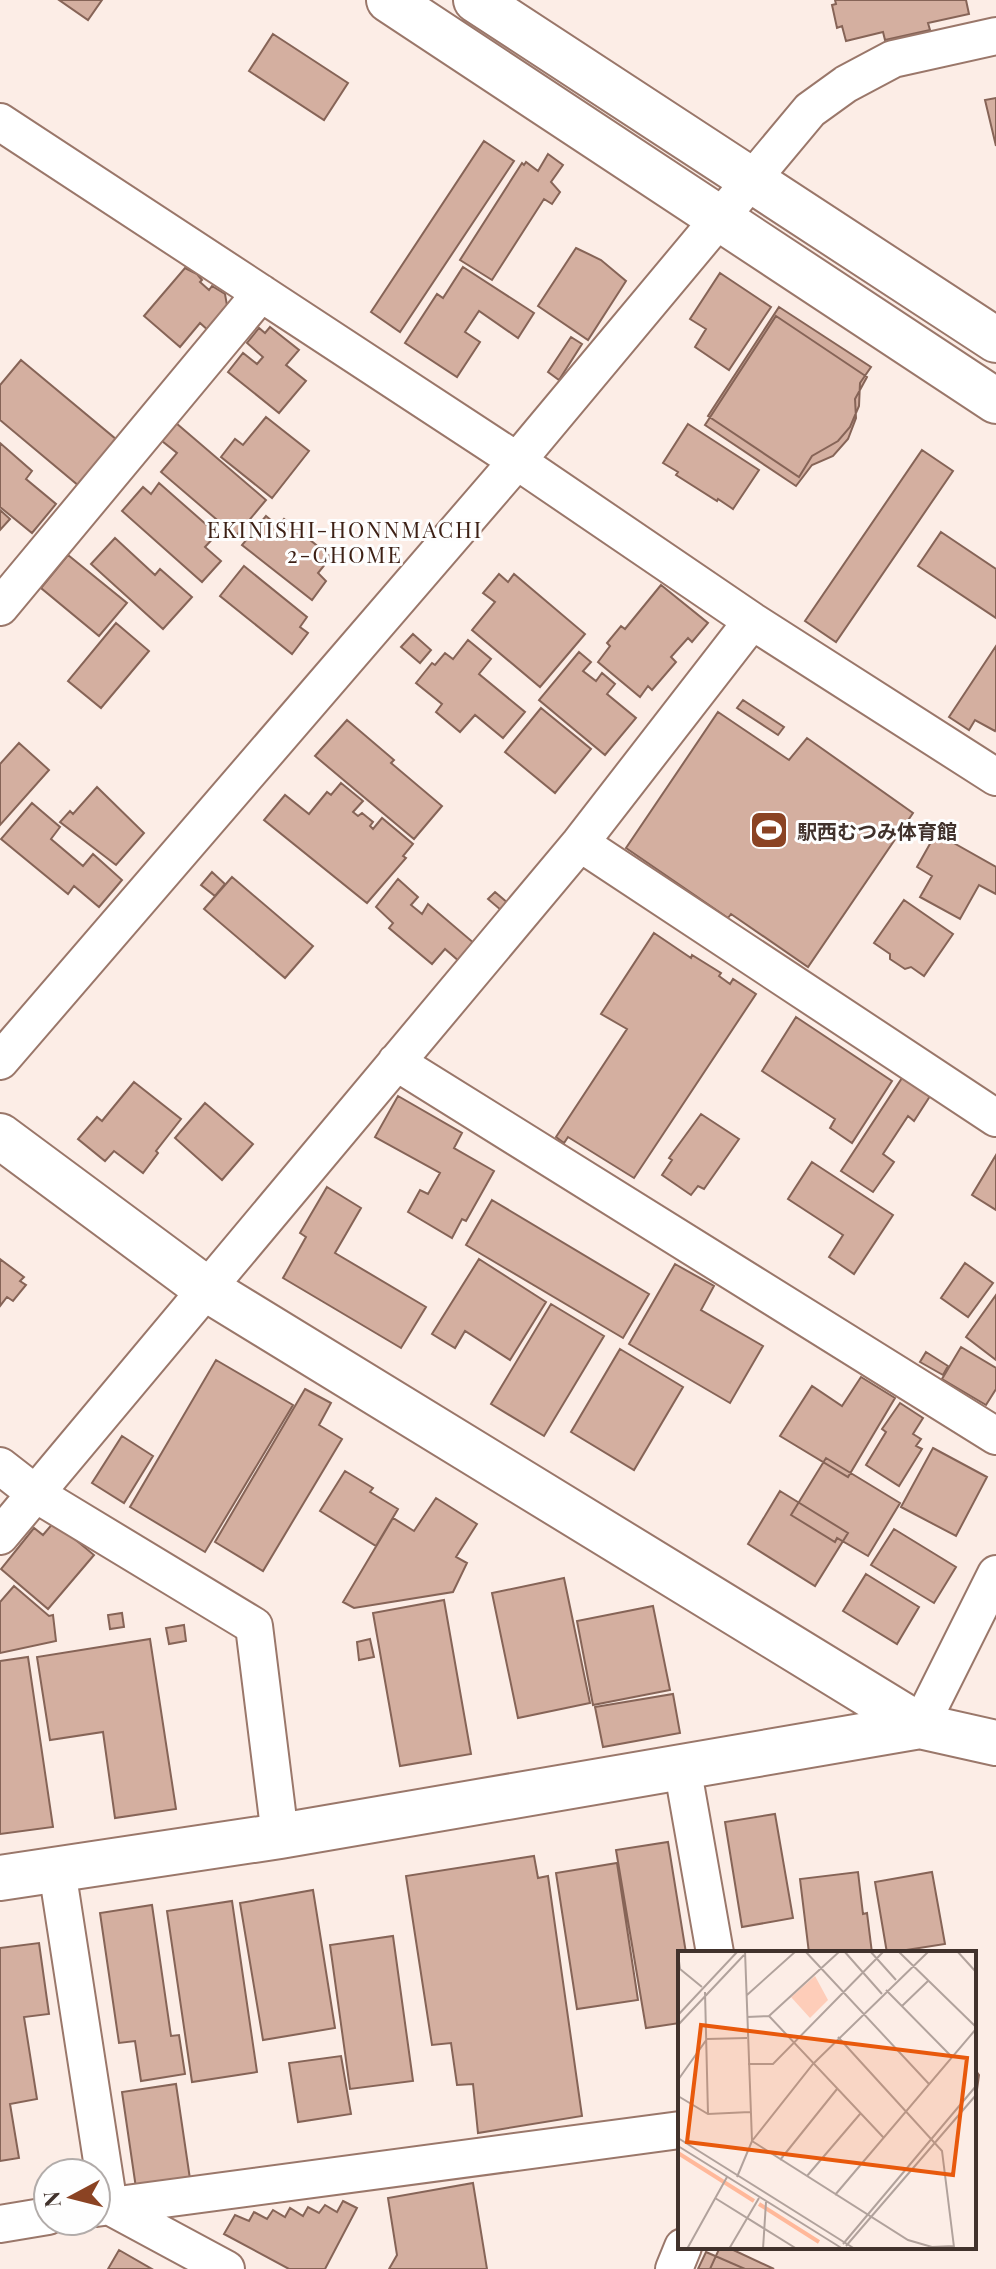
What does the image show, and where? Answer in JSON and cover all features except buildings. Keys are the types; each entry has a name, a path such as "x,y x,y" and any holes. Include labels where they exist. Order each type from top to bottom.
{"street":[{"path":"389,0 996,401"},
{"path":"476,0 996,340"},
{"path":"0,1061 517,461 810,110 846,84 893,59 996,36"},
{"path":"1,126 517,461 752,621 996,777"},
{"path":"0,607 261,293"},
{"path":"0,1536 580,843 752,621"},
{"path":"580,843 996,1118"},
{"path":"396,1062 996,1436"},
{"path":"0,1136 205,1288 920,1726 996,1743"},
{"path":"0,1466 36,1494 254,1626 280,1836"},
{"path":"920,1726 996,1574"},
{"path":"0,1878 280,1836 920,1726"},
{"path":"682,1766 715,1951"},
{"path":"57,1870 96,2157"},
{"path":"112,2206 678,2130"},
{"path":"112,2212 226,2269"},
{"path":"0,2224 32,2219"},
{"path":"674,2269 682,2249"}],"place":[{"name":"駅西むつみ体育館","path":"769,830"}],"district":[{"name":"EKINISHI-HONNMACHI 2-CHOME","path":"345,542"}]}
